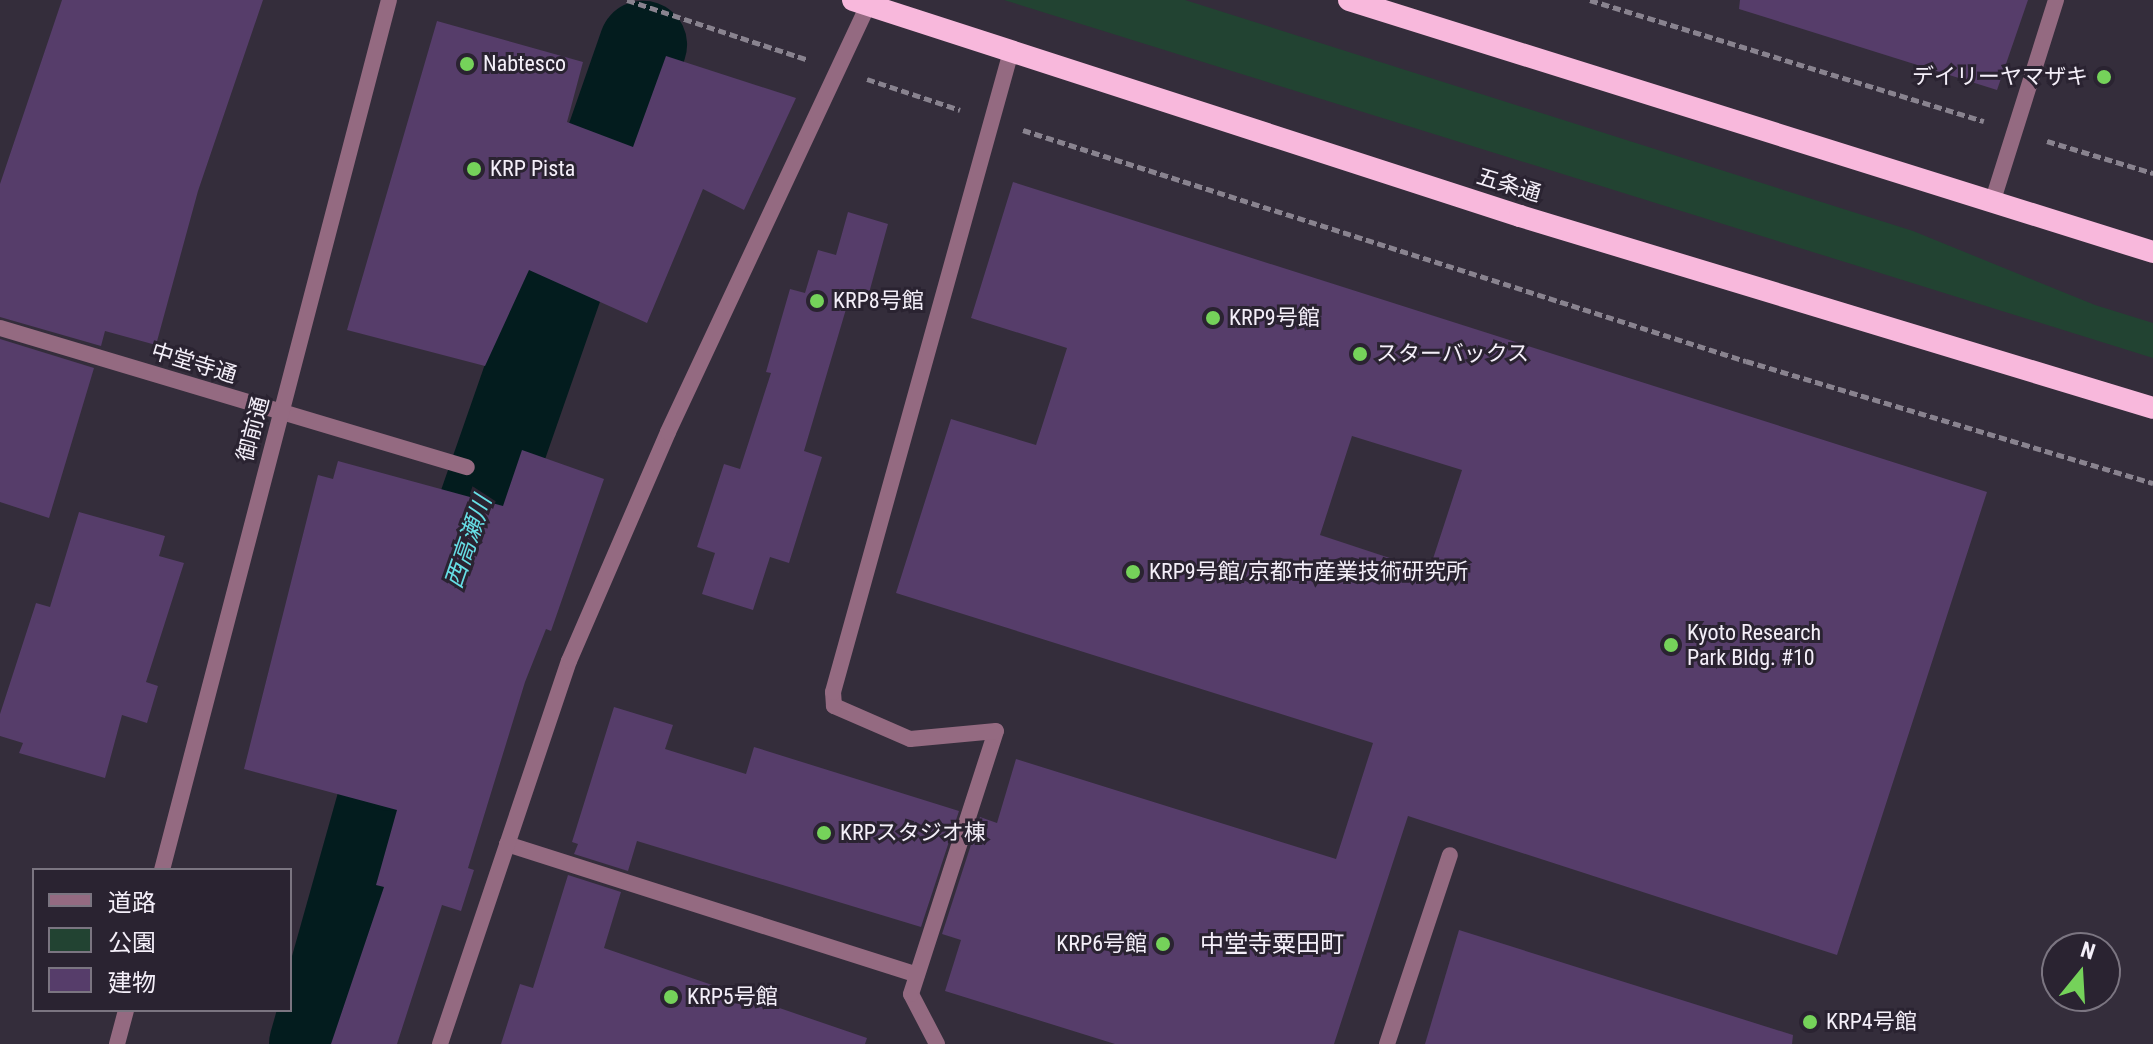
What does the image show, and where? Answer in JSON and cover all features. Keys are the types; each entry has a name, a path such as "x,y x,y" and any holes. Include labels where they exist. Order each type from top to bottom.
{"highway":[{"path":"1349,0 2153,252"},
{"name":"五条通","path":"861,2 1010,55 2153,408"}],"street":[{"name":"御前通","path":"163,868 389,0"},
{"path":"1992,203 2056,0"},
{"path":"440,1044 569,661 668,432 840,71 861,2"},
{"path":"937,1044 911,994 996,731 910,739 834,706 833,692 1010,55"},
{"name":"中堂寺通","path":"0,328 467,467"},
{"path":"507,844 917,975"},
{"path":"1387,1044 1450,855"},
{"path":"117,1044 125,1012"}],"path":[{"path":"627,0 1746,361 2153,483"},
{"path":"1590,0 2153,173"}],"green space":[{"path":"1004,0 1185,0 1913,231 2095,305 2153,323 2153,358"}],"building":[{"path":"62,0 263,0 198,191 156,345 105,331 101,346 0,317 0,184"},
{"path":"1740,0 2028,0 1997,90 1739,9"},
{"path":"437,21 583,62 567,122 633,147 666,56 796,98 744,210 703,189 647,323 529,270 485,366 347,330"},
{"path":"1013,182 1987,492 1837,955 1408,816 1334,1044 1115,1044 945,991 961,940 942,934 980,817 997,823 1016,759 1336,859 1373,743 896,593 951,419 1036,445 1067,348 971,318","holes":["1352,436 1462,470 1429,571 1320,535"]},
{"path":"848,212 888,224 866,304 849,299 804,451 822,457 789,563 770,557 753,610 702,594 715,553 697,547 724,464 740,469 771,373 766,372 790,289 805,293 818,250 836,255"},
{"path":"0,339 94,368 49,518 0,502"},
{"path":"522,450 604,479 551,631 546,629 525,682 468,868 474,870 461,911 442,905 397,1044 331,1044 384,887 376,885 397,810 244,769 318,475 333,479 338,461 503,506"},
{"path":"79,512 165,536 159,556 184,563 146,682 158,686 147,723 122,715 105,778 19,753 23,743 0,736 0,714 36,603 50,607"},
{"path":"614,707 673,725 665,749 746,774 754,747 959,811 921,927 637,841 628,871 574,854 578,844 572,842"},
{"path":"568,875 621,892 604,948 867,1038 865,1044 501,1044 520,984 533,988"},
{"path":"1459,930 1793,1035 1792,1044 1425,1044"}],"waterway":[{"name":"西高瀬川","path":"313,1044 391,767 643,45"}],"place":[{"name":"Nabtesco","path":"467,64"},
{"name":"デイリーヤマザキ","path":"2104,77"},
{"name":"KRP Pista","path":"474,169"},
{"name":"KRP8号館","path":"817,301"},
{"name":"KRP9号館","path":"1213,318"},
{"name":"スターバックス","path":"1360,354"},
{"name":"KRP9号館/京都市産業技術研究所","path":"1133,572"},
{"name":"Kyoto Research Park Bldg. #10","path":"1671,645"},
{"name":"KRPスタジオ棟","path":"824,833"},
{"name":"KRP6号館","path":"1163,944"},
{"name":"KRP5号館","path":"671,997"},
{"name":"KRP4号館","path":"1810,1022"}],"district":[{"name":"中堂寺粟田町","path":"1272,945"}]}
